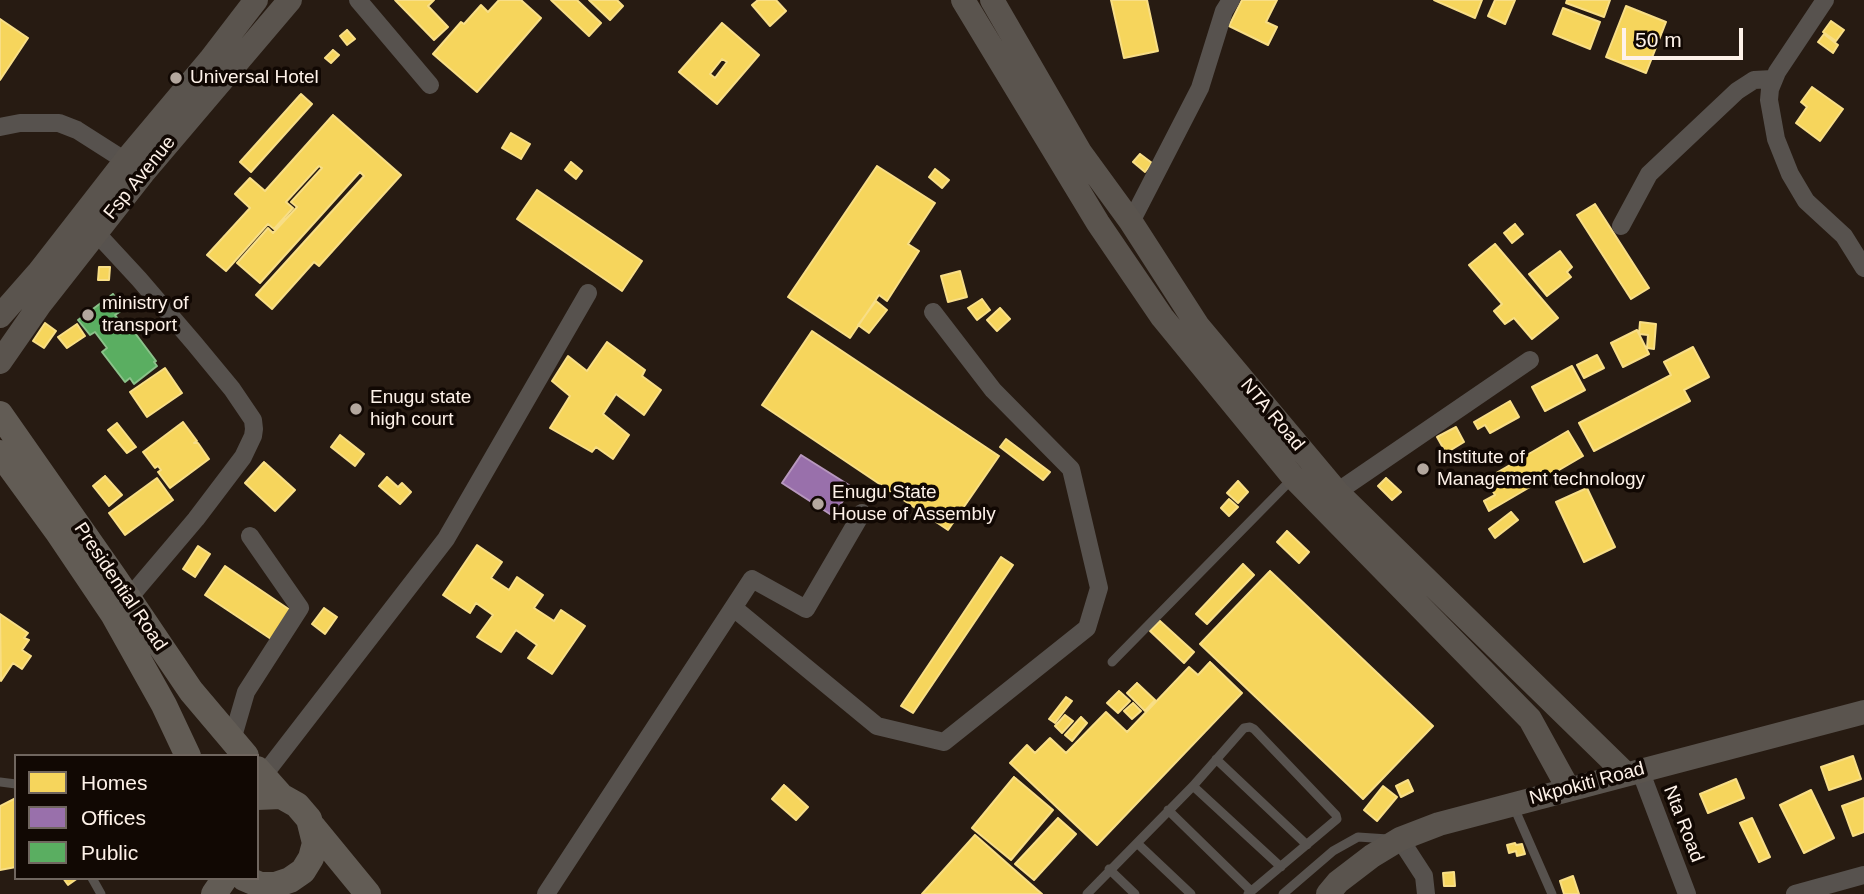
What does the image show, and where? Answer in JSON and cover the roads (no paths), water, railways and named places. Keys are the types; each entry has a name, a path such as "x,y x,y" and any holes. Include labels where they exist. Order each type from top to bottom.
{"main road":[{"name":"Fsp Avenue","path":"0,362 41,303 88,225 159,137 256,0"},
{"name":"Fsp Avenue","path":"159,137 254,43 290,0"},
{"name":"NTA Road","path":"963,0 1098,223 1162,317 1293,477 1530,719 1568,788"},
{"name":"NTA Road","path":"992,0 1080,152 1131,222 1198,326 1337,492 1632,771"},
{"path":"238,23 254,43"},
{"name":"Fsp Avenue","path":"0,316 38,273 88,225"},
{"name":"Presidential Road","path":"0,414 191,691 234,743"},
{"name":"Presidential Road","path":"0,453 113,614 164,705 188,754"},
{"name":"Nkpokiti Road","path":"1328,894 1338,882 1372,856 1400,839 1439,824 1864,712"},
{"path":"192,754 234,743"},
{"path":"265,784 297,805 368,894"},
{"path":"253,887 275,885 290,880 303,871 313,850 313,827"}],"street":[{"path":"358,0 430,85"},
{"path":"1131,222 1200,88 1224,11 1231,0"},
{"path":"1825,0 1773,79 1769,100 1776,139 1790,174 1806,201 1848,240 1864,268"},
{"path":"1621,226 1648,174 1737,91 1754,80 1773,79"},
{"path":"0,127 20,123 59,123 77,130 134,167"},
{"path":"88,225 202,352 253,420 254,429 243,457 196,519 129,598"},
{"path":"265,784 446,539 588,292"},
{"path":"735,609 877,726 944,742 1087,628 1099,588 1071,469 993,390 933,312"},
{"path":"1337,492 1530,360"},
{"path":"546,894 735,609 752,579 806,609 862,513"},
{"path":"234,743 246,692 300,608 250,536"},
{"name":"Nta Road","path":"1632,771 1687,894"},
{"path":"1400,839 1424,876 1426,894"},
{"path":"1796,894 1864,875"}],"lane":[{"path":"1112,662 1293,477"},
{"path":"1087,894 1109,869 1137,843 1168,810 1193,786 1244,728 1254,729 1336,816 1335,821 1250,893 1168,810"},
{"path":"1216,760 1307,845"},
{"path":"1193,786 1281,867"},
{"path":"1512,803 1552,894"},
{"path":"1283,894 1332,851 1358,837 1400,839"},
{"path":"1137,843 1191,894"},
{"path":"1109,869 1135,894"}],"place":[{"name":"Universal Hotel","path":"176,78"},
{"name":"ministry of transport","path":"88,315"},
{"name":"Enugu state high court","path":"356,409"},
{"name":"Institute of Management technology","path":"1423,469"},
{"name":"Enugu State House of Assembly","path":"818,504"}]}
